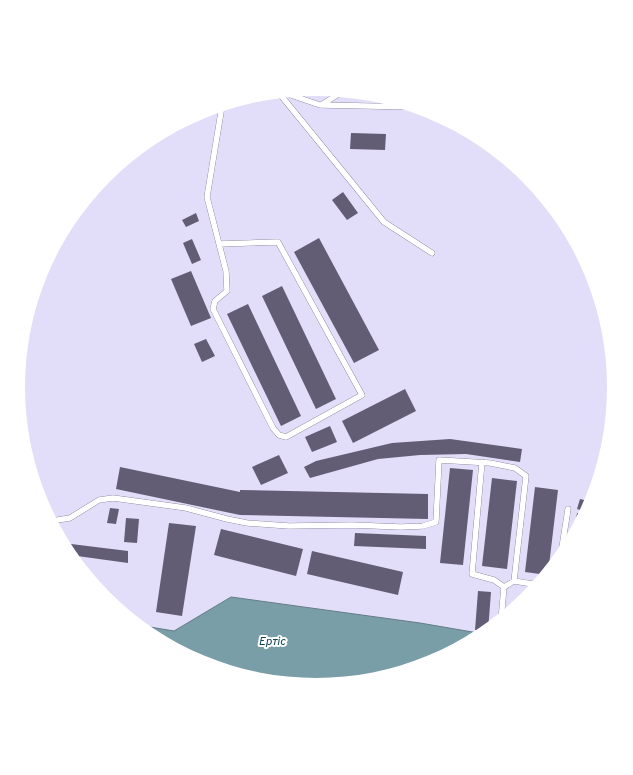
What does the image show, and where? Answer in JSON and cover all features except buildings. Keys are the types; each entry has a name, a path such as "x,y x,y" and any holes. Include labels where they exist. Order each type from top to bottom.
{"lane":[{"path":"297,97 320,105 394,107"},
{"path":"320,105 334,97"},
{"path":"283,98 384,222 432,253"},
{"path":"219,244 278,242 362,395 286,437 279,435 273,428 213,309 214,301 226,290 226,271 219,244 207,197 221,112"},
{"path":"57,519 70,518 100,500 113,498 186,508 247,523 289,526 423,526 436,522 439,460 482,462 514,468 526,476 514,581"},
{"path":"482,462 472,574 494,580 504,587"},
{"path":"563,543 568,509"},
{"path":"504,587 514,581 532,584"},
{"path":"502,613 504,587"}],"water":[{"name":"Ертіс","path":"231,597 420,623 474,632 445,649 410,664 355,677 316,679 278,677 223,664 188,649 151,627 174,631"}]}
